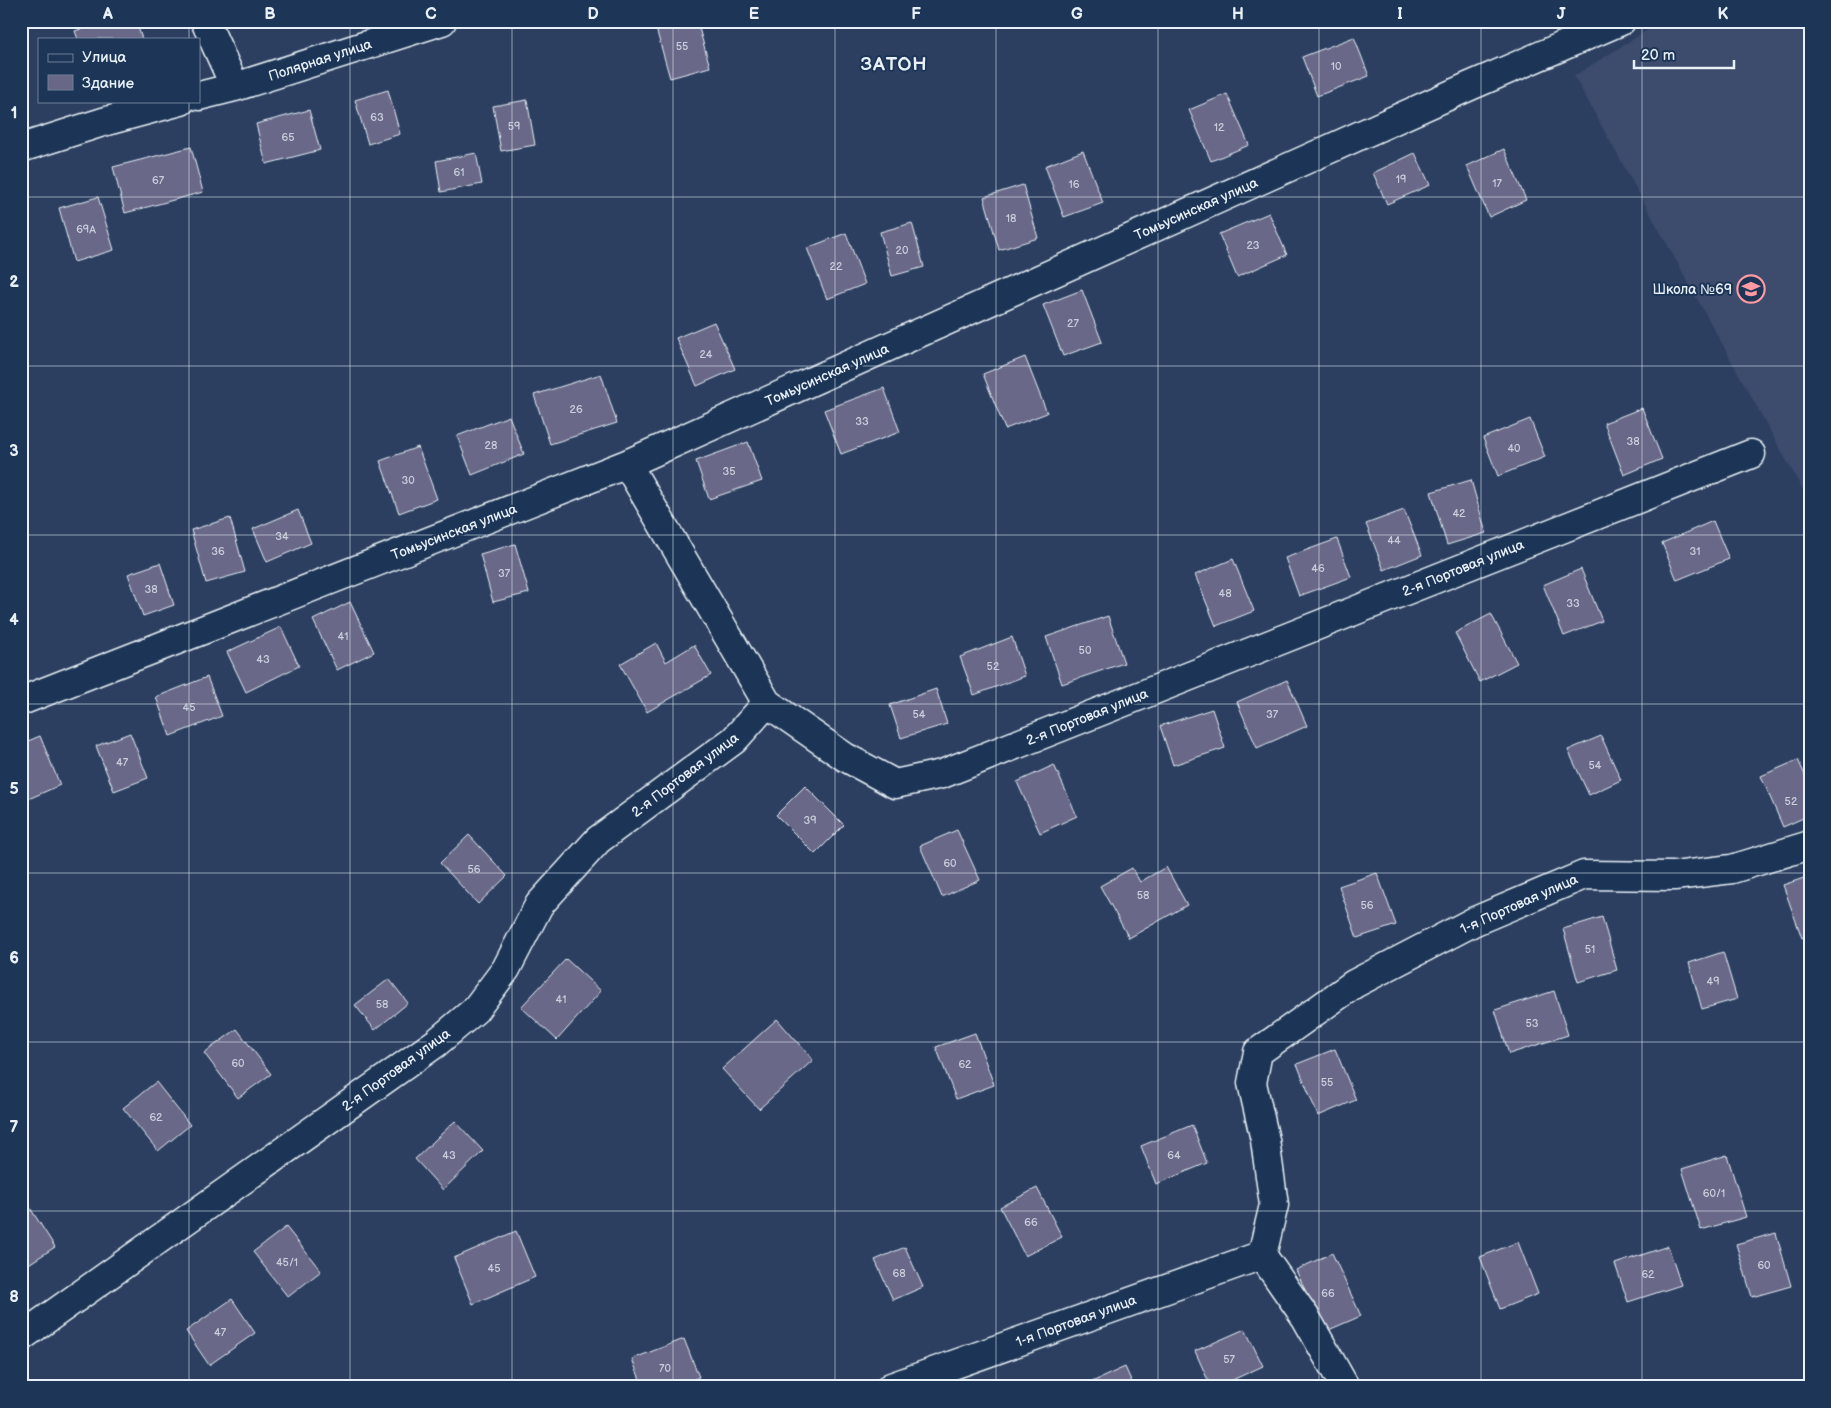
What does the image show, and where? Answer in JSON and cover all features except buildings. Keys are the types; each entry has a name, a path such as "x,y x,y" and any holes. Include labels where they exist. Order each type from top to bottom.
{"street":[{"path":"205,21 235,87"},
{"name":"Полярная улица","path":"200,96 235,87 442,21"},
{"name":"Томьусинская улица","path":"21,701 627,464 1461,90 1621,21"},
{"path":"21,148 103,122 176,102"},
{"name":"2-я Портовая улица","path":"21,1337 436,1043 475,1010 506,969 540,905 598,840 734,740 767,702 845,757 895,784 942,774 1751,454"},
{"path":"627,464 767,702"},
{"name":"1-я Портовая улица","path":"890,1387 1262,1255 1274,1205 1265,1140 1252,1083 1258,1052 1354,984 1475,921 1584,875 1674,876 1732,869 1810,845"},
{"path":"1262,1255 1306,1318 1345,1387"}],"shaded area":[{"name":"Школа №69","path":"1662,21 1810,21 1810,503 1574,76"}],"place":[{"name":"Школа №69","path":"1751,289"}],"district":[{"name":"ЗАТОН","path":"894,64"}]}
